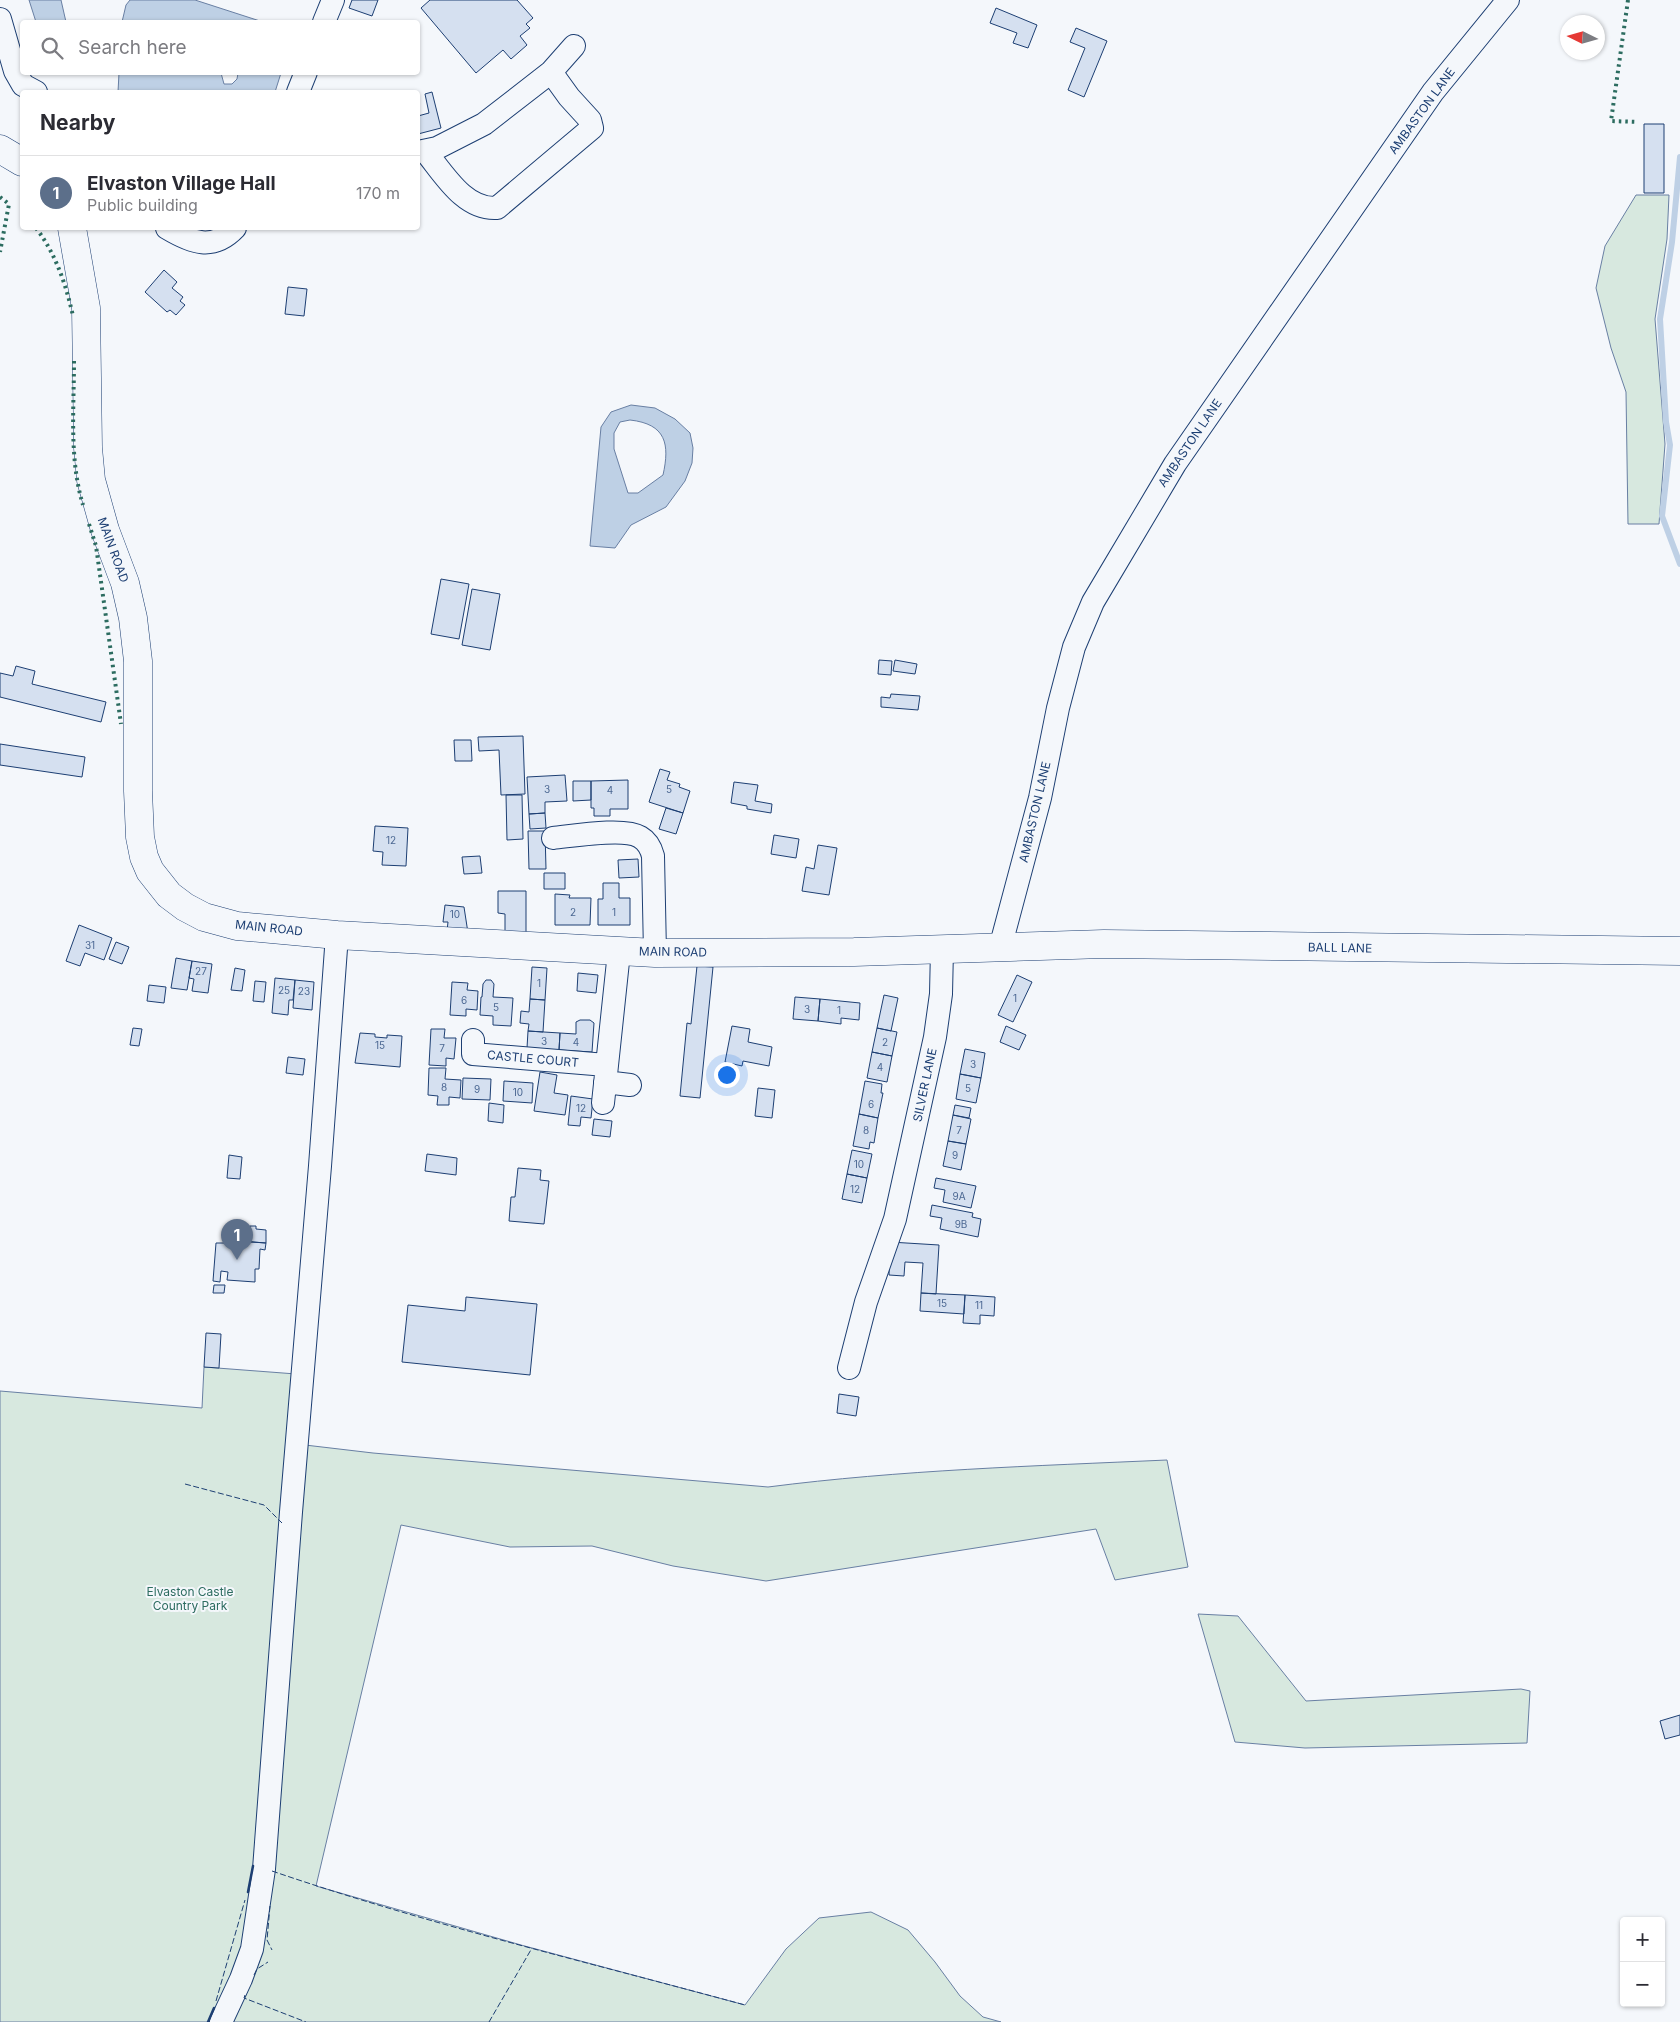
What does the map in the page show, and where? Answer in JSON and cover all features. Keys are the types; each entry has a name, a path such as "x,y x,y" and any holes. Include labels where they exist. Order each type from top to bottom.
{"main road":[{"path":"0,149 20,161"},
{"name":"MAIN ROAD","path":"72,230 86,308 88,448 91,480 105,530 126,583 138,661 140,837 144,857 150,871 169,896 185,907 204,916 237,926 337,935 655,953 854,952 1000,948"},
{"name":"BALL LANE","path":"1000,948 1104,944 1680,951"}],"street":[{"path":"325,20 333,0"},
{"name":"AMBASTON LANE","path":"1000,948 1040,798 1058,708 1074,647 1093,602 1175,464 1433,92 1508,0"},
{"path":"0,19 15,71 23,86 32,90"},
{"path":"551,72 569,97 590,120 592,128 497,208 488,209 477,206 461,194 421,152 436,148 484,124 551,72 574,46"},
{"path":"299,90 305,75"},
{"path":"171,230 201,244 219,241 233,230"},
{"path":"554,838 596,833 629,833 639,836 647,843 653,856 655,953"},
{"path":"221,2022 241,1979 252,1949 264,1868 337,935"},
{"name":"SILVER LANE","path":"849,1368 866,1302 895,1219 935,1037 941,994 942,949"},
{"path":"619,952 605,1083 630,1085"},
{"name":"CASTLE COURT","path":"474,1040 473,1054 605,1083"}],"green space":[{"path":"1636,195 1669,195 1667,239 1655,319 1665,444 1659,524 1628,524 1626,392 1611,348 1596,288 1605,246"},
{"name":"Elvaston Castle Country Park","path":"204,1367 296,1374 305,1445 373,1453 768,1487 867,1476 1167,1460 1188,1567 1115,1580 1096,1529 766,1581 673,1566 592,1546 510,1547 401,1525 316,1886 521,1945 745,2005 786,1949 819,1918 871,1912 908,1930 960,1996 983,2017 1001,2022 0,2022 0,1391 202,1408"},
{"path":"1198,1614 1238,1616 1306,1701 1521,1689 1530,1691 1527,1743 1305,1748 1235,1742"}],"water":[{"path":"29,0 61,0 66,20 35,20"},
{"path":"130,0 195,0 257,20 122,20 126,5"},
{"path":"119,75 222,75 224,84 232,84 237,79 238,75 280,75 276,90 118,90"},
{"path":"631,405 655,408 675,419 690,433 693,448 692,463 685,481 666,507 631,525 615,548 590,546 601,427 611,412","holes":["630,420 651,426 663,437 666,454 663,475 638,493 628,493 614,449 614,433 620,422"]}],"building":[{"path":"352,0 378,0 372,16 349,8"},
{"path":"430,0 517,0 533,18 526,24 530,28 520,36 527,45 511,59 503,50 476,73 421,8"},
{"path":"996,8 1037,25 1028,48 1013,43 1017,33 990,23"},
{"path":"1076,28 1107,41 1084,97 1068,90 1085,48 1070,42"},
{"path":"432,92 441,128 420,133 420,115 429,113 425,94"},
{"path":"1644,124 1664,124 1664,193 1644,193"},
{"path":"164,270 177,282 172,288 183,297 180,301 185,305 176,315 170,310 167,312 145,292"},
{"path":"288,287 307,289 304,316 285,314"},
{"path":"441,579 469,584 459,639 431,634"},
{"path":"472,589 500,594 490,650 462,645"},
{"path":"879,660 892,661 891,675 878,674"},
{"path":"895,660 917,664 915,674 893,671"},
{"path":"16,666 35,671 32,684 106,702 101,722 0,697 0,673 13,676"},
{"path":"891,694 920,696 918,710 881,707 881,697 890,698"},
{"path":"523,736 525,794 501,795 499,750 479,751 478,737"},
{"path":"454,740 471,740 472,761 455,761"},
{"path":"0,744 85,757 82,777 0,765"},
{"path":"660,769 670,772 667,780 680,784 679,787 690,791 683,813 649,802"},
{"path":"565,775 567,801 545,802 545,813 529,814 527,777"},
{"path":"628,780 628,809 610,809 610,816 594,816 594,808 591,808 591,781"},
{"path":"573,781 591,781 591,800 573,801"},
{"path":"734,782 758,785 755,801 772,804 771,813 747,809 747,806 731,803"},
{"path":"506,795 522,795 523,839 507,840"},
{"path":"666,808 683,813 676,834 659,829"},
{"path":"545,813 546,828 530,829 529,814"},
{"path":"375,826 408,828 406,866 382,865 383,852 373,851"},
{"path":"528,831 545,831 546,869 529,869"},
{"path":"774,835 799,839 796,858 771,854"},
{"path":"818,845 837,848 829,895 802,891 806,867 814,869"},
{"path":"480,856 482,873 464,874 462,857"},
{"path":"638,859 639,877 619,878 618,860"},
{"path":"544,873 565,873 565,889 544,889"},
{"path":"603,883 619,883 619,898 630,898 630,925 598,925 598,899 603,899"},
{"path":"498,891 526,891 526,936 505,936 505,914 498,913"},
{"path":"555,894 570,895 569,898 591,898 590,925 555,925"},
{"path":"445,905 464,907 468,933 447,931 448,922 443,922"},
{"path":"79,925 112,938 104,960 85,953 80,966 66,961"},
{"path":"116,942 129,947 122,964 109,959"},
{"path":"176,958 192,961 187,990 171,988"},
{"path":"192,961 212,964 208,993 192,991 194,979 189,978"},
{"path":"697,966 713,967 700,1098 680,1096 687,1023 691,1024"},
{"path":"532,967 547,968 545,1000 530,999"},
{"path":"235,968 245,970 242,991 231,990"},
{"path":"578,973 598,975 596,993 577,991"},
{"path":"1017,975 1032,982 1013,1022 998,1015"},
{"path":"275,978 295,980 293,1000 289,1000 288,1015 272,1013"},
{"path":"295,980 314,982 312,1010 293,1008"},
{"path":"486,980 491,980 494,984 493,997 513,998 511,1026 493,1025 493,1016 480,1015 483,984"},
{"path":"255,981 266,982 264,1002 253,1001"},
{"path":"452,982 468,983 467,990 478,991 477,1010 466,1009 466,1016 450,1015"},
{"path":"149,985 166,987 164,1003 147,1001"},
{"path":"884,995 898,998 891,1031 877,1028"},
{"path":"795,997 820,999 818,1021 793,1019"},
{"path":"530,999 545,1000 543,1032 528,1031 529,1024 520,1023 521,1011 529,1012"},
{"path":"820,999 860,1003 859,1020 841,1018 841,1024 818,1021"},
{"path":"590,1020 594,1023 592,1052 559,1050 560,1033 576,1034 576,1022"},
{"path":"732,1026 750,1029 748,1042 772,1047 769,1066 743,1061 742,1066 725,1062"},
{"path":"1006,1026 1026,1035 1019,1050 1000,1042"},
{"path":"133,1028 142,1029 139,1046 130,1045"},
{"path":"877,1028 897,1032 892,1056 872,1052"},
{"path":"431,1029 445,1029 444,1038 456,1038 454,1059 446,1058 446,1066 429,1065"},
{"path":"528,1031 560,1033 559,1050 527,1048"},
{"path":"360,1033 375,1034 375,1037 387,1038 387,1035 402,1036 400,1067 355,1063"},
{"path":"965,1049 985,1053 981,1078 960,1074"},
{"path":"872,1052 892,1056 887,1082 867,1078"},
{"path":"288,1057 305,1059 303,1075 286,1073"},
{"path":"429,1068 446,1068 445,1079 461,1080 460,1098 449,1097 449,1105 437,1105 438,1096 428,1095"},
{"path":"540,1072 557,1075 554,1093 568,1095 565,1115 534,1111"},
{"path":"960,1074 981,1078 976,1103 956,1099"},
{"path":"463,1078 491,1079 490,1100 462,1099"},
{"path":"504,1081 533,1083 532,1103 503,1101"},
{"path":"865,1081 882,1084 881,1093 883,1093 878,1118 859,1114"},
{"path":"758,1088 775,1090 772,1118 755,1116"},
{"path":"571,1096 593,1099 591,1118 581,1117 580,1126 568,1125"},
{"path":"489,1103 504,1105 503,1123 488,1121"},
{"path":"955,1105 971,1108 969,1118 953,1115"},
{"path":"859,1114 878,1118 874,1143 870,1142 869,1149 853,1146"},
{"path":"953,1115 971,1119 966,1144 948,1141"},
{"path":"594,1119 612,1121 610,1137 592,1135"},
{"path":"948,1141 966,1144 961,1170 943,1166"},
{"path":"852,1150 872,1154 867,1178 847,1174"},
{"path":"427,1154 457,1158 456,1175 425,1171"},
{"path":"229,1155 242,1157 240,1179 227,1178"},
{"path":"518,1168 541,1170 540,1180 549,1181 544,1224 509,1221 511,1197 515,1197"},
{"path":"847,1174 867,1178 862,1203 842,1199"},
{"path":"936,1178 976,1186 971,1208 943,1202 945,1190 934,1188"},
{"path":"932,1205 973,1213 972,1217 981,1219 978,1237 940,1229 942,1218 930,1216"},
{"path":"250,1226 266,1230 266,1243 225,1240 226,1227 250,1229"},
{"path":"225,1240 266,1243 265,1250 260,1249 259,1269 255,1269 255,1282 227,1280 228,1272 221,1271 220,1282 213,1281 216,1243 225,1243"},
{"path":"890,1242 939,1245 936,1294 921,1293 923,1263 905,1262 904,1276 889,1275"},
{"path":"214,1285 225,1285 224,1293 213,1293"},
{"path":"921,1293 965,1295 964,1314 920,1311"},
{"path":"965,1295 995,1297 994,1316 980,1315 980,1324 963,1323"},
{"path":"466,1297 537,1304 530,1375 402,1362 408,1305 465,1311"},
{"path":"206,1333 221,1334 219,1368 204,1367"},
{"path":"839,1394 859,1397 856,1416 837,1413"},
{"path":"1680,1715 1680,1735 1665,1739 1660,1721"}],"waterway":[{"path":"1680,157 1672,242 1660,319 1666,422 1670,445 1662,516 1680,564"}],"hedge":[{"path":"1628,0 1611,121 1638,122"},
{"path":"0,197 9,204 0,252"},
{"path":"37,230 55,259 73,316"},
{"path":"74,361 74,452 83,505"},
{"path":"89,524 96,546 121,724"}],"fence":[{"path":"185,1484 264,1505 282,1523"},
{"path":"272,1871 389,1908 507,1942 745,2005"},
{"path":"216,2001 245,1900"},
{"path":"270,1906 267,1940 272,1950"},
{"path":"489,2022 532,1948"},
{"path":"254,1975 257,1969 268,1962"},
{"path":"245,1995 244,1998 306,2022"}],"wall":[{"path":"248,1892 253,1866"},
{"path":"208,2022 214,2008"}],"place":[{"name":"Elvaston Village Hall","path":"237,1260"}]}
